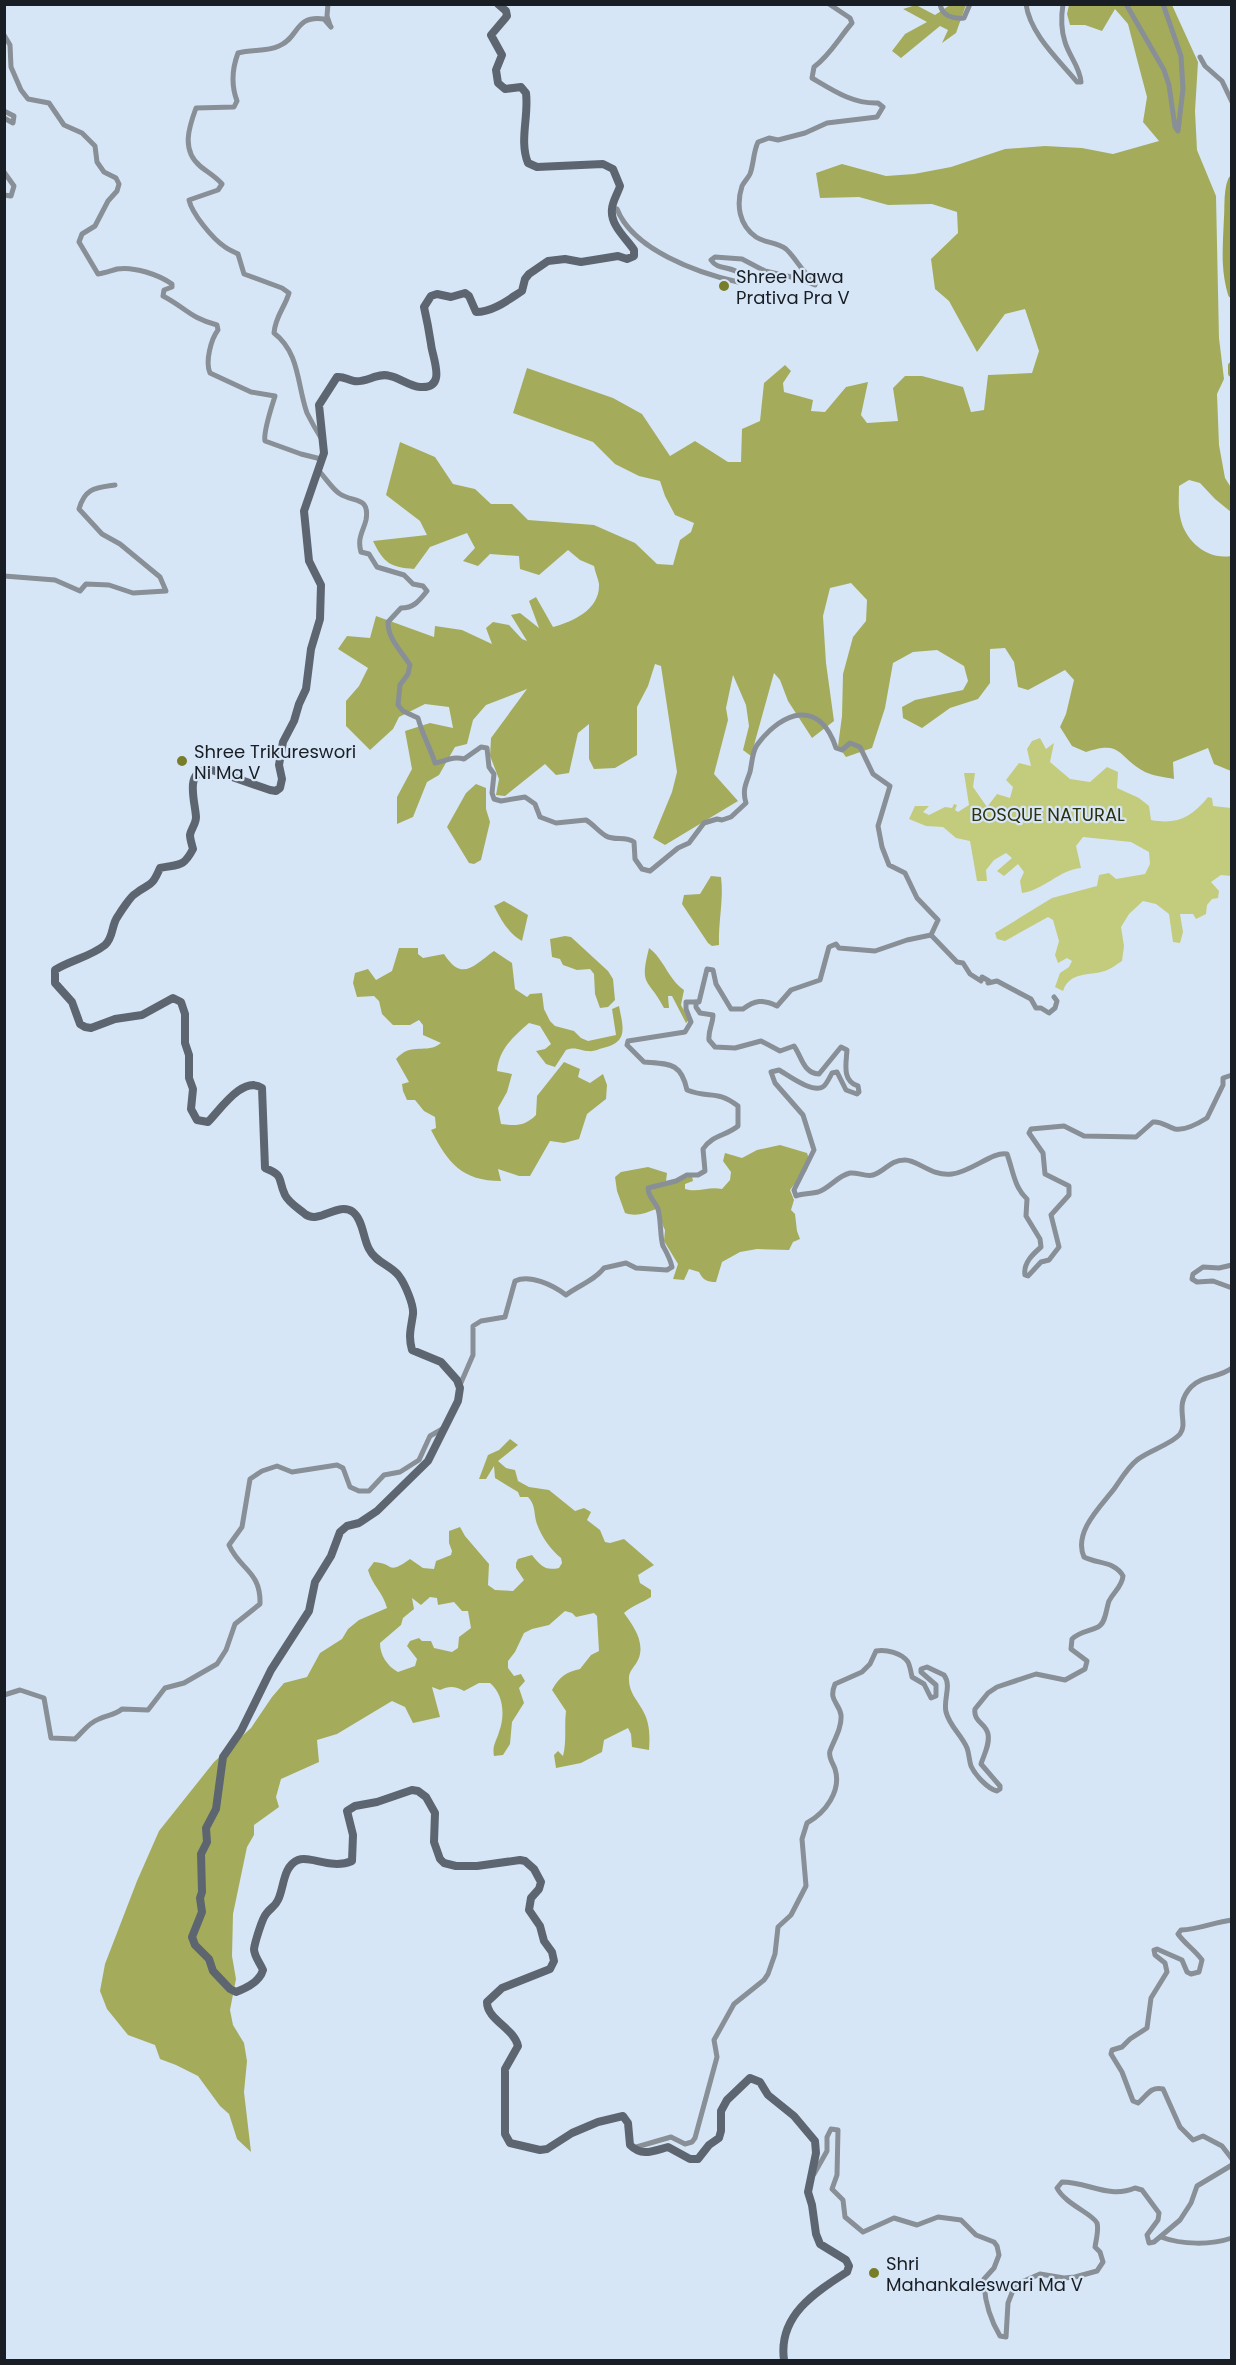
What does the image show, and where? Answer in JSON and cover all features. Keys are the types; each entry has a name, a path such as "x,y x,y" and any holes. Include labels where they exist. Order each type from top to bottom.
{"street":[{"path":"324,444 307,412 298,370 284,340 274,333 275,321 289,293 282,288 244,274 238,254 225,247 206,230 190,207 189,200 218,190 222,184 197,164 191,155 187,132 196,108 234,107 237,101 232,90 233,66 238,53 253,49 262,51 280,46 291,38 296,28 305,20 324,19 331,27 327,16 328,4"},
{"path":"460,1388 457,1380 441,1362 412,1350 409,1331 414,1313 403,1281 395,1271 381,1264 369,1250 359,1219 352,1212 344,1209 314,1217 306,1214 291,1203 285,1194 278,1173 265,1168 262,1088 258,1085 249,1085 241,1088 208,1122 197,1120 193,1114 191,1098 193,1089 189,1078 189,1055 185,1043 185,1014 181,1002 173,998 142,1015 115,1019 91,1028 85,1027 80,1024 72,1002 54,979 55,970 67,962 85,957 106,944 112,936 114,923 133,894 148,887 155,880 160,868 177,867 186,862 193,849 190,836 196,820 193,781 197,774 204,769 212,770 270,790 276,791 280,788 282,779 279,765 283,742 306,689 311,649 320,619 321,585 309,561 304,511 324,444 319,405 337,377 343,376 360,381 378,375 389,375 421,387 427,386 434,382 438,374 424,307 431,297 438,294 452,297 465,293 469,296 476,312 482,312 522,291 525,279 548,261 565,259 581,262 605,257 632,257 634,250 624,239 614,219 612,208 620,186 613,169 607,165 537,167 528,163 524,141 526,93 521,87 506,88 498,83 496,70 501,63 502,55 491,35 507,16 498,4"},
{"path":"612,208 617,209 621,220 642,241 657,252 687,267 738,282 741,280 741,275 737,270 713,264 711,260 715,258 742,259 765,270 815,285 814,280 802,271 786,250 775,243 757,237 746,228 741,220 739,207 743,184 750,175 753,153 758,142 769,138 778,140 805,133 827,123 877,117 883,107 878,103 863,104 842,96 812,78 814,67 828,56 838,39 852,23 850,18 829,4"},
{"path":"940,4 945,15 955,19 964,18 970,4"},
{"path":"1026,4 1028,15 1039,35 1077,82 1081,82 1080,73 1065,43 1061,16 1063,4"},
{"path":"1126,4 1164,70 1169,85 1175,126 1178,131 1182,89 1180,56 1163,4"},
{"path":"4,35 10,45 11,67 21,90 28,99 49,103 64,125 82,133 95,146 97,162 104,172 116,178 119,184 95,226 82,234 79,242 92,266 98,274 117,269 136,269 158,275 172,284 172,287 164,290 163,296 177,303 185,312 199,320 217,325 218,330 207,367 210,373 251,392 270,393 275,396 270,419 263,432 265,441 321,459"},
{"path":"1200,57 1204,66 1222,81 1232,102"},
{"path":"4,111 14,116 13,123 4,118"},
{"path":"4,172 14,186 11,196 4,195"},
{"path":"317,469 338,493 347,498 359,500 365,505 367,511 365,523 358,544 361,552 369,554 376,567 404,575 413,584 423,586 427,591 419,602 410,608 401,608 388,622 388,632 410,665 408,674 400,685 398,705 403,711 418,718 435,763 454,757 464,759 481,747 487,748 489,767 494,774 492,793 494,799 513,800 525,797 535,804 540,817 556,823 586,820 605,836 629,838 634,842 635,859 642,869 650,871 678,848 689,843 704,823 731,817 746,803 742,791 751,769 756,747 768,734 786,718 801,715 813,716 824,723 836,748 842,750 850,743 860,747 873,774 890,786 878,826 882,847 889,865 905,873 917,898 938,920 931,935"},
{"path":"4,576 55,580 80,591 86,584 109,585 133,593 166,591 160,577 120,544 102,534 79,509 82,498 94,488 115,485"},
{"path":"931,935 957,962 963,963 970,974 981,981 981,977 989,981 988,984 997,981 1031,999 1036,1008 1049,1013 1055,1008 1057,1001 1054,997"},
{"path":"784,2361 784,2340 793,2318 808,2298 847,2272 849,2266 846,2260 820,2244 814,2228 808,2185 816,2153 815,2141 794,2116 768,2095 760,2082 754,2079 746,2081 727,2100 721,2111 719,2138 709,2145 698,2159 690,2159 668,2147 647,2152 640,2152 633,2148 630,2145 628,2123 623,2116 598,2122 572,2133 547,2149 514,2144 507,2139 503,2126 505,2069 518,2046 513,2036 490,2012 487,2002 501,1988 550,1969 555,1958 544,1941 540,1926 529,1910 531,1898 539,1889 540,1877 525,1861 463,1866 444,1863 440,1859 434,1842 435,1813 426,1797 418,1791 399,1793 349,1808 347,1811 353,1835 352,1860 327,1864 306,1858 290,1866 282,1881 276,1904 264,1916 255,1943 254,1950 263,1970 262,1974 248,1986 236,1992 225,1985 213,1971 209,1959 195,1945 192,1937 202,1912 201,1854 207,1842 207,1828 216,1809 223,1756 241,1731 243,1722 272,1670 309,1611 315,1582 331,1556 340,1532 346,1526 359,1523 372,1515 428,1461 458,1401 460,1381 473,1355 473,1326 505,1317 515,1281 520,1279 534,1279 554,1286 566,1295 578,1286 596,1278 604,1268 626,1263 636,1268 667,1270 672,1267 669,1254 662,1244 658,1209 648,1193 648,1188 676,1181 687,1175 698,1175 705,1171 703,1149 714,1137 729,1134 738,1126 738,1106 726,1097 698,1094 687,1090 682,1071 671,1064 644,1062 627,1045 628,1041 685,1032 691,1022 686,1002 699,1002 707,969 713,970 716,984 731,1009 744,1009 752,1002 765,1000 777,1006 791,990 820,980 829,946 836,944 839,948 875,951 931,935"},
{"path":"696,1002 700,1013 713,1015 713,1022 709,1027 709,1040 715,1047 735,1048 761,1041 780,1051 794,1046 805,1068 815,1074 819,1074 841,1047 847,1050 847,1078 849,1083 858,1086 859,1092 856,1094 846,1090 837,1072 832,1073 825,1086 819,1089 806,1086 778,1070 771,1072 775,1083 803,1115 814,1150 794,1190 796,1196 820,1192 842,1176 852,1173 871,1176 895,1160 909,1160 926,1170 950,1175 970,1170 996,1153 1007,1154 1019,1191 1027,1199 1026,1216 1040,1239 1041,1247 1032,1255 1024,1270 1025,1275 1028,1276 1041,1262 1049,1260 1059,1247 1051,1215 1069,1196 1070,1186 1046,1174 1042,1153 1029,1133 1031,1129 1064,1126 1084,1136 1100,1137 1112,1135 1136,1137 1153,1122 1162,1122 1174,1129 1180,1129 1207,1118 1223,1085 1223,1077 1232,1075"},
{"path":"1232,1265 1219,1268 1203,1266 1193,1274 1192,1279 1197,1282 1213,1281 1232,1288"},
{"path":"633,2148 671,2137 685,2144 695,2138 717,2057 714,2040 716,2034 730,2015 734,2004 764,1980 768,1974 776,1954 778,1927 791,1915 806,1886 802,1839 804,1830 807,1823 825,1809 833,1797 837,1783 836,1770 830,1752 841,1713 834,1702 832,1692 835,1684 862,1671 870,1664 876,1651 883,1650 902,1656 909,1662 912,1677 924,1684 931,1698 936,1696 936,1685 921,1672 921,1669 927,1667 944,1675 948,1686 945,1704 951,1726 967,1747 971,1766 976,1773 991,1789 997,1791 1000,1789 1000,1786 981,1764 987,1749 988,1735 976,1720 975,1709 988,1693 997,1687 1036,1674 1065,1680 1085,1669 1087,1661 1071,1649 1072,1639 1080,1631 1098,1627 1102,1623 1108,1604 1122,1583 1123,1576 1117,1568 1084,1557 1081,1545 1087,1526 1095,1512 1135,1461 1179,1435 1182,1426 1180,1412 1182,1398 1192,1386 1204,1378 1219,1375 1232,1368"},
{"path":"4,1695 20,1690 44,1698 51,1738 75,1738 86,1726 122,1709 148,1710 165,1688 184,1683 217,1665 226,1650 235,1624 260,1604 260,1590 251,1573 234,1557 229,1545 242,1527 250,1479 262,1471 277,1466 292,1472 337,1465 343,1468 350,1487 359,1491 369,1491 384,1475 400,1472 419,1460 430,1436 444,1428"},
{"path":"1232,1920 1180,1930 1178,1934 1202,1960 1199,1972 1191,1974 1187,1972 1182,1960 1157,1948 1154,1950 1155,1955 1165,1963 1167,1972 1151,1998 1147,2016 1149,2024 1122,2047 1112,2050 1111,2054 1122,2072 1133,2101 1138,2103 1150,2090 1156,2087 1163,2088 1180,2127 1193,2140 1203,2136 1222,2146 1232,2159"},
{"path":"808,2185 827,2151 827,2137 831,2129 838,2130 837,2175 832,2189 843,2200 845,2217 863,2232 894,2218 917,2225 938,2217 961,2220 976,2235 994,2241 999,2255 994,2268 984,2279 984,2292 993,2324 1000,2336 1006,2337 1008,2302 1015,2285 1040,2274 1064,2278 1075,2277 1096,2271 1103,2262 1100,2252 1095,2247 1098,2225 1094,2218 1076,2208 1060,2193 1057,2188 1062,2182 1074,2182 1110,2193 1125,2192 1135,2188 1142,2190 1159,2213 1158,2220 1147,2235 1149,2242 1154,2242 1180,2220 1191,2203 1197,2186 1232,2165"},
{"path":"1161,2236 1170,2240 1198,2243 1232,2238"}],"green space":[{"path":"916,5 935,15 950,5 966,5 956,33 942,43 948,30 940,26 901,58 892,51 905,34 927,22 903,9"},
{"path":"1069,5 1172,5 1198,62 1195,111 1197,150 1216,196 1219,338 1224,379 1217,394 1219,445 1225,478 1232,489 1231,512 1200,483 1189,480 1179,486 1179,505 1182,525 1191,540 1213,555 1231,556 1231,771 1214,764 1208,748 1173,762 1174,779 1145,772 1114,749 1086,752 1072,746 1060,727 1066,714 1074,680 1065,670 1028,690 1018,687 1014,662 1005,648 990,649 990,683 978,699 950,708 922,728 903,718 902,707 915,700 963,690 968,681 964,666 937,650 913,652 893,663 885,708 872,748 846,757 838,746 842,716 843,674 853,637 866,621 867,600 851,583 830,588 823,616 826,663 834,721 812,738 788,701 780,680 774,673 751,756 743,750 749,726 746,705 733,675 726,708 728,720 714,774 738,801 665,845 653,838 672,792 677,772 661,666 655,664 648,686 637,707 637,755 615,768 594,769 589,759 589,724 578,733 569,773 556,775 545,764 505,796 496,795 499,779 490,756 491,738 527,689 486,705 473,720 467,744 455,747 439,775 427,782 413,817 397,824 397,797 412,769 405,731 430,723 453,728 449,707 425,704 399,717 393,729 370,750 346,726 346,701 359,686 368,668 338,649 347,636 370,638 376,616 434,637 435,626 462,630 492,644 486,628 493,622 509,625 522,639 527,641 511,615 520,613 539,628 529,601 536,597 553,627 584,613 595,601 599,584 594,566 580,560 568,550 539,575 520,569 519,556 490,554 478,566 463,561 475,548 467,533 430,547 414,569 389,563 373,541 427,535 420,521 386,495 400,442 435,457 453,484 475,489 491,504 512,504 528,520 594,525 635,543 657,564 673,565 680,540 691,532 694,523 675,515 660,481 639,476 615,464 593,442 513,413 527,368 613,398 642,414 670,456 695,441 728,462 741,462 742,429 760,421 764,383 785,365 791,371 783,383 784,392 813,400 811,411 825,412 846,387 868,382 861,415 867,423 898,421 893,388 905,376 922,376 963,387 971,412 984,410 988,375 1032,373 1039,351 1025,309 1005,314 977,352 949,301 935,289 931,259 958,233 957,212 932,204 888,205 859,197 820,198 816,173 842,164 886,176 914,174 951,167 1005,149 1045,146 1082,148 1113,154 1159,141 1143,122 1147,97 1128,24 1115,9 1102,31 1085,25 1070,25 1067,14"},
{"name":"BOSQUE NATURAL","path":"1040,738 1046,749 1054,743 1050,762 1070,779 1090,782 1107,767 1118,772 1117,788 1139,798 1149,806 1151,820 1169,821 1183,818 1196,810 1208,797 1212,798 1213,806 1231,808 1231,876 1221,875 1211,882 1219,891 1218,898 1212,899 1207,905 1206,914 1196,919 1193,914 1180,914 1183,932 1180,943 1173,942 1169,914 1156,904 1143,901 1129,914 1121,927 1124,946 1122,961 1105,971 1075,977 1070,980 1063,991 1055,987 1060,973 1069,967 1072,961 1067,958 1058,963 1055,955 1059,941 1053,920 1048,917 1005,941 997,939 995,933 1052,898 1097,886 1099,875 1109,873 1116,879 1145,874 1150,864 1149,852 1131,842 1083,837 1076,846 1081,868 1066,872 1037,888 1022,893 1020,881 1024,872 1018,864 1004,876 997,871 1012,858 1006,853 994,860 986,870 987,881 977,881 970,841 956,838 943,827 926,826 909,819 915,806 929,806 923,812 929,815 945,807 952,808 954,804 957,805 955,810 958,812 969,805 964,773 975,773 973,787 987,807 997,794 1010,798 1013,787 1006,780 1019,763 1031,766 1027,749 1032,741"},
{"path":"476,784 486,788 486,809 490,822 481,860 474,864 469,863 447,827 466,793"},
{"path":"711,876 721,877 722,885 719,945 712,946 682,904 684,895 700,894"},
{"path":"504,901 528,915 522,941 509,931 494,906"},
{"path":"571,937 608,971 613,979 615,1000 608,1007 600,1008 595,994 594,974 590,969 577,970 563,965 560,959 552,957 550,939"},
{"path":"399,948 418,948 418,954 423,958 444,954 450,963 462,969 474,966 494,951 512,963 515,989 527,997 530,994 542,993 544,1009 550,1021 555,1026 574,1031 588,1041 616,1035 612,1009 619,1006 623,1027 621,1038 617,1042 592,1051 566,1050 555,1067 546,1064 536,1051 545,1049 551,1044 540,1026 529,1023 504,1050 497,1071 512,1074 507,1092 498,1108 501,1124 520,1124 536,1115 537,1096 564,1062 580,1069 578,1077 590,1083 603,1074 607,1085 606,1099 587,1114 579,1139 564,1143 550,1141 530,1176 519,1176 498,1169 501,1181 476,1178 466,1174 450,1161 437,1142 431,1130 436,1128 435,1117 424,1111 415,1100 407,1100 402,1084 409,1082 396,1059 413,1049 430,1048 441,1043 423,1035 423,1025 419,1020 410,1025 393,1025 382,1014 379,1001 374,996 357,997 353,983 355,973 368,969 376,980 392,971"},
{"path":"649,948 684,990 681,1005 689,1020 686,1023 672,996 668,996 669,1008 664,1008 647,981 645,970"},
{"path":"780,1145 807,1153 809,1159 807,1169 790,1190 794,1200 791,1210 795,1214 800,1239 793,1242 789,1250 757,1249 740,1252 722,1262 716,1282 710,1282 699,1272 689,1269 684,1280 673,1279 678,1264 664,1241 665,1230 650,1188 692,1176 693,1181 685,1184 685,1189 722,1189 730,1180 731,1172 723,1161 725,1153 742,1158 757,1150"},
{"path":"648,1167 667,1173 666,1181 646,1187 656,1209 637,1215 625,1213 617,1191 615,1177 621,1172"},
{"path":"510,1439 518,1445 498,1461 506,1468 515,1470 518,1481 529,1487 549,1490 575,1511 584,1508 591,1512 587,1520 600,1530 605,1542 624,1539 654,1565 638,1575 640,1583 651,1590 651,1597 624,1613 639,1641 640,1654 630,1674 629,1684 647,1719 649,1750 632,1747 628,1728 604,1740 602,1752 581,1763 556,1768 554,1755 558,1751 563,1756 566,1711 552,1690 563,1676 580,1669 591,1655 599,1651 597,1616 594,1613 576,1617 565,1611 549,1625 524,1633 508,1661 508,1668 514,1676 521,1674 525,1681 519,1688 524,1703 512,1722 510,1744 503,1755 494,1756 494,1747 501,1726 502,1706 498,1693 490,1683 479,1683 464,1691 455,1687 440,1690 432,1687 440,1717 413,1723 405,1707 392,1701 337,1734 317,1740 319,1762 281,1779 276,1797 279,1807 254,1825 254,1835 247,1847 233,1914 232,1956 236,1979 230,2010 233,2025 244,2043 247,2061 244,2092 251,2152 237,2139 229,2114 220,2106 198,2076 160,2059 155,2045 128,2035 107,2009 100,1991 105,1964 159,1831 214,1762 251,1728 284,1683 307,1677 320,1653 342,1639 348,1629 359,1620 387,1608 368,1570 374,1562 394,1568 410,1559 423,1568 434,1569 436,1561 451,1555 449,1531 460,1527 489,1564 488,1585 495,1590 513,1591 524,1580 516,1568 518,1559 532,1555 544,1567 559,1568 562,1563 561,1558 543,1536 528,1497 520,1497 518,1492 495,1478 494,1466 486,1479 479,1479 488,1455 499,1450","holes":["430,1597 437,1598 438,1605 454,1602 462,1611 468,1611 471,1628 459,1637 458,1648 452,1652 434,1648 431,1641 422,1641 419,1638 410,1641 407,1646 417,1659 415,1666 398,1672 385,1660 380,1643 401,1625 403,1618 414,1609 412,1598 421,1605"]}],"waterway":[{"path":"1232,180 1229,194 1227,256 1232,294"},
{"path":"1232,366 1232,373"}],"place":[{"name":"Shree Nawa Prativa Pra V","path":"724,286"},
{"name":"Shree Trikureswori Ni Ma V","path":"182,761"},
{"name":"Shri Mahankaleswari Ma V","path":"874,2273"}]}
